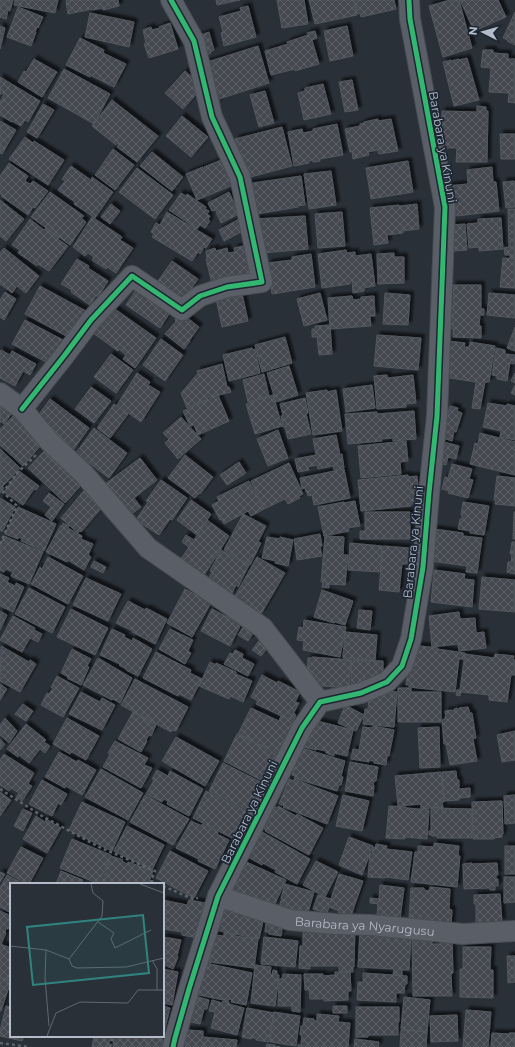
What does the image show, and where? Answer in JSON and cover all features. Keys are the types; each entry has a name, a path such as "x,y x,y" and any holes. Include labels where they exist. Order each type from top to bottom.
{"street":[{"path":"22,409 91,320 132,276 182,310 200,296 227,287 262,282 240,177 212,117 194,41 171,0"},
{"name":"Barabara ya Kinuni","path":"173,1047 189,989 218,896 302,728 320,702 362,693 387,682 402,666 411,639 423,567 437,416 445,207 410,19 409,0"},
{"path":"0,393 22,409 49,441 84,474 148,548 263,628 320,702"},
{"name":"Barabara ya Nyarugusu","path":"218,896 290,920 335,924 372,924 463,934 515,931"}],"path":[{"path":"0,544 17,506 3,492 18,472 49,441"},
{"path":"0,789 42,816 99,847 155,871 151,881 156,883"},
{"path":"164,886 193,899 218,896"},
{"path":"110,1047 113,1037"},
{"path":"0,1043 30,1047"}],"building":[{"path":"0,0 13,0 10,11 8,10 6,19 0,17"},
{"path":"15,0 58,0 55,13 14,5"},
{"path":"66,0 118,0 119,6 103,10 103,8 93,9 68,14"},
{"path":"216,0 240,0 217,5"},
{"path":"277,0 304,0 308,24 282,28"},
{"path":"309,0 354,0 357,15 315,24"},
{"path":"354,0 394,0 396,9 361,17 360,13 358,14"},
{"path":"450,0 459,0 472,48 443,57 429,6"},
{"path":"460,0 498,0 506,17 474,31"},
{"path":"248,6 256,37 224,46 221,33 223,32 219,17 241,11 240,8"},
{"path":"18,7 43,17 38,28 37,27 31,46 7,37"},
{"path":"515,12 515,45 503,38"},
{"path":"90,13 134,22 129,47 85,37"},
{"path":"170,23 178,49 149,58 144,44 146,43 143,30 151,27 152,30 160,28 159,27"},
{"path":"0,26 5,28 0,49"},
{"path":"347,26 353,56 330,61 324,31"},
{"path":"315,31 317,38 312,40 319,64 295,71 295,69 271,75 265,51 288,44 287,42"},
{"path":"209,32 214,50 204,56 198,36"},
{"path":"80,38 104,50 103,53 126,64 114,87 66,65"},
{"path":"258,46 269,83 219,99 219,102 212,105 204,63"},
{"path":"483,50 493,50 493,53 508,54 508,59 515,59 515,103 508,102 509,93 489,92 491,68 481,67"},
{"path":"467,58 479,100 454,106 443,62"},
{"path":"34,59 57,72 42,97 18,82 24,71 26,72"},
{"path":"64,69 110,94 94,124 48,98"},
{"path":"185,71 203,87 183,109 165,93"},
{"path":"0,77 40,101 28,122 25,120 21,126 0,115 0,100 1,101 4,94 1,93 0,95"},
{"path":"352,80 358,110 345,112 339,82"},
{"path":"323,84 331,114 304,120 298,93 305,91 305,88"},
{"path":"265,91 274,123 259,127 250,95"},
{"path":"112,100 158,136 137,162 117,147 119,144 117,143 116,145 92,126"},
{"path":"43,104 54,110 37,138 27,132"},
{"path":"477,106 486,107 486,111 488,111 487,162 456,162 457,148 441,148 442,111 477,112"},
{"path":"182,116 208,137 191,157 166,136"},
{"path":"378,119 378,121 391,119 398,151 379,154 378,150 368,152 369,155 353,159 345,129 360,126 360,124 364,122"},
{"path":"0,121 16,130 2,154 0,153"},
{"path":"337,124 343,155 320,159 320,161 316,162 313,162 313,160 309,161 309,163 294,166 288,132 302,129 303,133 313,131 313,129"},
{"path":"282,127 292,166 243,179 232,145 237,143 235,139"},
{"path":"500,134 515,134 515,159 501,159"},
{"path":"25,137 64,160 48,185 9,159"},
{"path":"113,149 134,165 115,190 95,175"},
{"path":"152,152 183,177 172,191 140,166"},
{"path":"226,158 238,183 197,200 186,174 203,167 203,169 205,168 204,167"},
{"path":"408,161 413,192 371,199 366,168"},
{"path":"9,163 28,176 25,181 30,184 33,181 48,191 35,208 33,207 28,215 1,196 0,176"},
{"path":"71,166 91,180 92,177 113,192 95,218 74,204 75,202 58,190 65,181 62,179"},
{"path":"492,167 493,182 496,182 499,211 457,216 454,215 447,186 468,184 467,170"},
{"path":"137,168 173,195 155,219 119,192"},
{"path":"331,171 336,205 309,209 304,174"},
{"path":"301,176 305,205 251,215 246,184"},
{"path":"514,181 515,207 506,208 503,182"},
{"path":"50,192 84,216 81,218 86,222 70,245 31,217"},
{"path":"229,192 241,213 221,223 217,212 215,210 212,211 208,203"},
{"path":"181,193 186,196 187,194 206,207 205,209 209,211 207,214 210,216 208,220 210,221 205,228 200,225 197,229 169,210"},
{"path":"0,200 24,219 6,241 0,236"},
{"path":"111,204 120,211 110,224 101,217"},
{"path":"417,204 419,229 387,235 388,243 374,245 370,208"},
{"path":"508,209 515,209 515,258 510,258 510,255 505,255 504,248 509,247"},
{"path":"167,212 212,239 206,248 204,247 200,254 198,252 192,261 152,237 154,234 151,232 156,223 160,225"},
{"path":"342,212 345,246 318,248 315,214"},
{"path":"305,216 308,249 264,253 255,219"},
{"path":"92,217 122,237 120,240 133,248 116,273 107,267 106,269 92,260 94,257 88,253 85,256 73,247"},
{"path":"241,218 247,229 224,241 219,230"},
{"path":"501,218 503,249 479,251 479,247 469,248 467,224 478,223 478,219"},
{"path":"30,219 44,230 46,228 68,246 49,271 38,264 37,266 18,253 20,250 12,245"},
{"path":"465,224 467,250 454,251 452,225"},
{"path":"243,246 243,250 251,248 256,277 213,288 206,259 206,251 215,248 216,251 227,248 228,253 235,252 234,248"},
{"path":"4,248 39,276 26,293 17,286 12,293 0,284 0,253"},
{"path":"346,250 347,253 355,252 355,256 371,254 375,286 364,288 364,291 353,293 352,281 350,281 350,284 322,288 318,254"},
{"path":"394,253 394,257 404,257 404,283 378,284 377,254"},
{"path":"311,254 315,287 272,294 268,263 292,260 292,257"},
{"path":"503,258 515,259 515,288 500,287"},
{"path":"77,259 89,266 88,268 108,281 98,297 96,296 90,305 71,292 72,290 61,284"},
{"path":"172,261 198,279 179,306 153,288"},
{"path":"139,285 173,308 160,328 126,305"},
{"path":"453,285 481,285 481,309 484,309 484,315 480,315 479,326 481,326 481,338 453,337 453,328 450,328 449,306 453,306"},
{"path":"40,286 86,311 72,339 25,314"},
{"path":"241,289 248,321 222,327 215,294"},
{"path":"5,292 16,299 4,320 0,317 0,300"},
{"path":"320,293 327,320 304,326 297,299"},
{"path":"385,293 410,295 408,325 383,324"},
{"path":"489,293 515,295 515,318 487,315"},
{"path":"352,296 353,300 361,299 361,297 374,296 375,316 370,316 371,326 330,329 328,298"},
{"path":"112,307 156,338 135,368 123,359 126,355 119,349 118,351 90,331"},
{"path":"181,313 199,327 184,349 165,334 176,321 176,317"},
{"path":"25,320 65,341 50,364 12,344"},
{"path":"330,325 332,354 319,355 317,337 312,337 312,329 315,329 315,326"},
{"path":"515,327 515,351 507,348"},
{"path":"377,335 421,338 418,370 374,366"},
{"path":"285,337 292,363 262,372 255,345"},
{"path":"161,339 183,355 165,381 143,365"},
{"path":"448,341 465,343 464,347 469,347 470,342 495,346 489,382 485,382 480,409 472,408 476,382 450,378 451,373 448,373"},
{"path":"252,348 253,350 255,349 260,373 229,381 223,355"},
{"path":"496,348 505,350 505,354 515,355 514,364 510,363 507,381 497,379 497,376 492,375"},
{"path":"1,350 10,355 12,351 36,364 30,375 23,371 15,386 0,378"},
{"path":"111,354 133,370 116,393 94,377"},
{"path":"222,364 227,387 229,387 231,392 207,398 208,399 187,408 181,393 198,373 197,371"},
{"path":"289,366 298,395 276,402 267,373"},
{"path":"137,373 150,382 148,385 160,392 141,422 117,405"},
{"path":"515,373 515,383 511,381"},
{"path":"264,374 269,396 248,402 243,380"},
{"path":"387,375 388,378 413,375 416,403 406,404 406,407 377,409 374,376"},
{"path":"372,385 375,408 346,412 343,389"},
{"path":"515,385 515,395 511,393"},
{"path":"91,387 111,401 94,423 75,409"},
{"path":"327,390 327,392 336,390 342,431 313,435 306,393"},
{"path":"218,395 229,421 198,435 194,425 190,426 183,411"},
{"path":"273,395 282,426 255,434 246,404"},
{"path":"305,398 308,413 306,414 311,434 288,439 285,427 283,427 281,416 283,415 280,404"},
{"path":"50,399 89,428 74,449 35,420"},
{"path":"488,403 515,406 515,440 500,437 501,431 483,427"},
{"path":"114,404 128,414 110,438 97,428"},
{"path":"0,405 6,411 8,409 12,413 4,424 1,421 0,423"},
{"path":"450,406 458,408 457,411 462,413 456,432 454,431 452,441 443,438"},
{"path":"414,411 416,439 393,441 393,438 381,439 382,441 348,444 345,414 377,412 377,414"},
{"path":"13,416 19,421 21,419 29,426 26,430 42,444 23,466 0,445 0,429"},
{"path":"181,417 201,439 178,459 165,443 169,439 163,433"},
{"path":"94,428 127,453 109,478 76,453"},
{"path":"278,430 288,458 268,466 257,439"},
{"path":"480,433 515,442 515,475 470,464 475,443 478,444"},
{"path":"336,435 340,455 342,454 344,468 334,470 333,466 318,469 317,465 308,467 309,470 298,472 295,459 316,455 313,439"},
{"path":"406,441 408,461 400,462 401,474 361,478 358,446"},
{"path":"440,441 459,446 456,459 448,457 446,465 435,462"},
{"path":"47,448 84,482 65,503 28,468"},
{"path":"0,449 20,468 2,487 4,488 0,493"},
{"path":"185,455 213,477 195,498 168,478"},
{"path":"140,458 157,480 134,498 141,507 130,515 105,484"},
{"path":"239,462 246,473 227,485 220,475"},
{"path":"289,463 303,494 299,496 300,498 288,504 285,499 264,509 251,481"},
{"path":"452,464 472,469 469,479 473,480 468,498 448,493 449,491 442,489 445,477 448,478"},
{"path":"344,469 350,498 314,505 312,495 308,496 305,488 302,489 300,478"},
{"path":"19,471 39,486 36,490 34,489 23,505 4,492"},
{"path":"408,475 408,477 417,476 419,496 416,496 416,499 419,498 420,503 411,504 411,506 361,511 358,480"},
{"path":"497,476 515,478 515,506 495,504 496,500 494,500"},
{"path":"161,480 187,498 172,520 170,519 159,535 136,520 148,502 146,501"},
{"path":"249,481 264,509 251,516 248,511 224,524 221,519 220,520 212,505 219,501 217,497"},
{"path":"86,488 105,504 81,532 80,531 78,533 61,518"},
{"path":"49,493 64,504 52,521 45,515 51,507 43,501"},
{"path":"0,498 15,507 2,532 0,530"},
{"path":"191,500 211,514 197,535 177,520"},
{"path":"355,501 360,526 348,528 349,531 324,536 318,507"},
{"path":"463,502 489,506 484,535 458,529 460,519 462,519 461,515"},
{"path":"18,507 56,524 44,551 21,541 22,539 19,537 18,539 5,534"},
{"path":"365,512 410,512 410,539 360,539 360,531 365,531"},
{"path":"514,512 515,539 513,539"},
{"path":"243,514 266,526 258,542 261,543 250,565 224,550"},
{"path":"207,520 229,536 203,577 179,562 189,547 182,542 186,535 194,540"},
{"path":"63,523 69,526 68,528 82,536 81,539 93,544 88,555 91,557 84,570 68,560 67,562 46,552"},
{"path":"434,529 463,533 463,536 482,538 477,573 466,572 467,566 430,561"},
{"path":"320,534 322,556 297,560 294,539"},
{"path":"4,536 43,552 29,584 11,576 13,572 6,569 4,572 0,570 0,546"},
{"path":"325,536 344,537 343,555 348,555 345,585 329,584 329,588 322,587 323,582 321,582"},
{"path":"267,537 280,539 280,537 293,540 288,566 275,563 276,561 262,558"},
{"path":"512,542 515,542 515,574 507,572 508,562 511,562 512,554 510,554"},
{"path":"350,543 382,546 380,572 348,570"},
{"path":"383,546 410,548 408,564 402,564 399,592 379,590"},
{"path":"221,550 249,565 238,587 236,585 231,595 207,582 212,572 210,571"},
{"path":"48,557 83,576 68,604 31,584 40,567 42,569"},
{"path":"257,557 285,573 261,614 234,598"},
{"path":"94,561 106,567 103,573 91,567"},
{"path":"434,570 465,574 464,579 474,580 472,607 431,602"},
{"path":"0,574 9,578 7,582 15,586 16,583 24,587 13,612 0,606"},
{"path":"482,577 515,580 515,612 479,609"},
{"path":"86,578 121,594 108,621 73,605"},
{"path":"29,588 65,607 52,633 15,614"},
{"path":"185,589 211,603 192,637 167,623"},
{"path":"322,590 353,601 345,625 314,617"},
{"path":"128,601 167,619 155,644 116,623"},
{"path":"71,609 108,628 95,655 57,637"},
{"path":"212,609 241,624 230,646 201,631"},
{"path":"359,610 372,611 370,630 357,628"},
{"path":"0,611 7,615 0,630"},
{"path":"459,612 460,619 475,618 476,633 484,632 486,648 459,651 458,644 432,647 429,616"},
{"path":"13,616 35,628 34,630 42,634 38,642 30,638 22,652 0,640"},
{"path":"304,620 346,627 340,657 303,650 304,641 297,640 299,627 303,628"},
{"path":"245,624 255,630 248,641 238,635"},
{"path":"112,629 125,635 124,637 132,641 133,638 152,649 138,676 126,670 119,665 120,664 100,655"},
{"path":"170,629 193,640 188,651 191,653 185,664 159,649"},
{"path":"345,632 377,635 375,661 343,658"},
{"path":"261,638 270,645 261,656 252,650"},
{"path":"411,645 465,653 464,659 459,659 455,692 409,687 409,685 406,685"},
{"path":"1,646 29,662 30,660 36,664 20,692 0,681"},
{"path":"72,649 91,659 87,666 89,667 81,685 67,678 68,677 61,673"},
{"path":"235,650 243,654 242,658 254,664 248,676 224,664 230,653 233,654"},
{"path":"156,652 191,670 190,673 202,679 191,700 179,694 178,696 143,678"},
{"path":"465,654 494,658 495,654 514,656 513,660 515,660 515,675 511,675 507,702 489,700 489,695 461,692 460,696 456,695 457,690 460,690"},
{"path":"98,658 132,678 120,703 83,685"},
{"path":"308,658 351,660 349,688 310,685 307,674"},
{"path":"351,660 383,661 384,678 373,680 364,678 364,684 351,684"},
{"path":"210,662 216,665 216,663 236,672 236,674 252,681 243,702 230,696 229,699 199,686"},
{"path":"262,675 300,692 295,702 299,703 290,720 256,704 258,701 251,697"},
{"path":"57,676 79,688 63,717 41,705 47,693 49,694 53,688 51,687"},
{"path":"135,679 188,707 176,731 172,730 171,732 121,705"},
{"path":"0,684 7,689 0,700"},
{"path":"398,688 411,688 411,692 441,692 441,722 398,722"},
{"path":"390,691 397,692 394,727 363,724 365,709 368,709 369,694"},
{"path":"81,692 100,702 102,698 115,705 102,730 69,714"},
{"path":"23,704 33,711 26,721 15,714"},
{"path":"345,705 364,715 356,731 338,723"},
{"path":"468,707 470,713 472,713 476,738 473,739 477,761 450,765 446,744 444,744 442,720 446,717 445,711 454,711 454,709 457,708 457,710 459,710 459,708"},
{"path":"251,708 279,721 281,716 290,720 294,713 296,715 290,728 292,729 279,754 238,734"},
{"path":"133,712 156,725 151,736 149,735 146,740 147,741 141,752 118,739"},
{"path":"5,718 17,731 9,743 0,735 0,725"},
{"path":"67,718 99,736 86,760 72,752 70,754 53,744"},
{"path":"313,720 353,730 347,756 334,753 334,756 326,753 326,751 304,747"},
{"path":"26,724 46,740 44,742 50,746 45,753 40,749 29,763 19,755 18,757 7,749"},
{"path":"373,726 394,730 386,765 374,763 374,761 369,760 369,762 351,759 353,749 359,750 363,727 372,728"},
{"path":"439,727 440,767 420,768 418,728"},
{"path":"515,731 515,760 502,762 497,735"},
{"path":"237,734 278,755 265,782 224,761"},
{"path":"176,737 219,761 205,786 162,761"},
{"path":"0,739 5,744 0,750"},
{"path":"115,741 148,758 144,765 152,768 141,788 103,767 110,754 108,753"},
{"path":"302,748 345,761 341,776 343,777 341,785 339,785 337,791 294,778 295,776 292,775 299,750"},
{"path":"59,752 96,770 82,795 45,777"},
{"path":"4,754 34,773 28,784 32,786 22,801 16,797 19,793 11,788 9,791 0,785 0,760"},
{"path":"350,762 378,767 376,781 374,781 373,785 373,796 345,791"},
{"path":"223,763 265,784 251,812 209,791"},
{"path":"101,769 143,793 128,820 85,797"},
{"path":"157,770 168,776 170,771 203,789 189,816 167,804 168,801 164,799 162,802 146,794 154,780 152,779"},
{"path":"456,771 457,780 459,780 459,789 470,788 470,797 459,798 459,800 444,801 442,772"},
{"path":"441,772 444,802 442,802 443,808 421,809 421,804 398,806 395,776"},
{"path":"289,779 294,781 294,779 338,796 327,824 283,807 284,806 279,804"},
{"path":"42,780 67,794 61,805 58,803 52,816 29,804"},
{"path":"206,791 246,811 232,838 193,818"},
{"path":"0,792 11,800 0,816"},
{"path":"145,795 189,819 173,845 130,822"},
{"path":"343,795 369,801 362,831 336,826"},
{"path":"515,795 515,823 505,824 504,796"},
{"path":"502,801 502,837 494,839 473,839 472,802"},
{"path":"82,802 125,822 112,851 69,830"},
{"path":"278,806 323,828 309,855 265,831 266,830 264,829 275,807 278,808"},
{"path":"389,806 429,810 427,839 405,837 405,839 386,838"},
{"path":"431,808 472,809 472,838 437,838 437,836 429,835 429,831 431,831"},
{"path":"23,809 32,813 23,831 14,826"},
{"path":"36,816 45,822 46,819 61,828 47,853 23,839"},
{"path":"191,821 202,826 202,824 218,832 217,834 229,840 215,869 198,861 199,859 176,848"},
{"path":"127,826 164,845 152,870 114,851"},
{"path":"262,832 310,859 297,884 275,872 276,870 263,863 262,865 248,857"},
{"path":"349,837 373,846 362,875 339,865"},
{"path":"72,839 111,855 99,883 60,868"},
{"path":"434,843 459,846 458,856 460,856 457,887 411,882 415,852 418,852 418,846 434,847"},
{"path":"376,844 387,846 386,849 412,852 408,880 386,877 368,877 370,854 372,854 373,847 375,848"},
{"path":"505,846 515,846 515,874 505,874"},
{"path":"21,847 43,858 30,883 25,883 7,873"},
{"path":"170,851 208,871 194,898 156,878"},
{"path":"111,856 123,860 122,861 127,864 128,862 153,871 148,883 101,883"},
{"path":"244,861 286,880 274,906 231,889"},
{"path":"316,861 338,872 325,897 303,885"},
{"path":"497,863 498,875 496,875 496,879 498,879 498,886 495,886 495,890 490,890 490,888 464,889 463,864"},
{"path":"61,871 83,880 82,883 56,883"},
{"path":"0,872 5,874 0,882"},
{"path":"339,874 363,881 351,916 338,912 339,911 329,907 327,913 313,909 318,895 331,899"},
{"path":"7,875 22,883 10,883 10,912 0,907 0,888"},
{"path":"504,877 515,877 515,902 504,903"},
{"path":"285,884 314,892 307,916 278,910"},
{"path":"380,885 404,888 400,919 377,916 378,904 370,903 370,898 379,899"},
{"path":"430,887 450,889 449,909 452,910 451,926 412,923 412,918 409,918 411,888 424,888 424,890 429,891"},
{"path":"500,894 502,922 476,923 476,904 474,904 474,895"},
{"path":"164,900 187,905 189,900 205,903 198,938 182,935 182,932 164,929"},
{"path":"222,904 264,917 259,939 216,930"},
{"path":"0,911 10,916 10,925 8,929 6,928 6,933 0,944"},
{"path":"283,922 281,936 265,932 266,923"},
{"path":"303,926 355,927 353,972 339,971 339,966 310,966 310,969 299,968 300,946 303,946"},
{"path":"224,932 235,934 235,936 258,939 254,968 210,962 214,935 224,936"},
{"path":"360,932 411,936 409,970 402,970 402,975 393,975 394,969 358,967"},
{"path":"164,937 181,940 178,957 173,969 164,964"},
{"path":"264,937 298,941 295,967 261,964"},
{"path":"412,939 432,939 432,944 440,944 440,939 452,939 452,996 413,996"},
{"path":"0,944 10,948 10,982 0,977"},
{"path":"463,947 491,947 490,970 493,970 493,998 460,997 460,969 463,969"},
{"path":"507,956 515,956 515,982 508,983"},
{"path":"205,958 210,959 210,964 252,973 246,1005 231,1002 232,1000 228,999 228,1001 199,995 199,993 196,993"},
{"path":"255,965 271,967 270,974 272,975 273,970 277,971 277,975 279,975 275,1006 251,1003"},
{"path":"164,969 178,972 172,1005 164,1003"},
{"path":"335,972 350,972 351,991 348,991 348,1000 324,1001 324,999 310,999 309,990 305,990 304,974 323,974 323,976 335,975"},
{"path":"363,973 407,976 407,984 405,984 404,993 396,993 396,1002 357,1000 358,982 363,982"},
{"path":"283,974 301,975 300,1012 292,1011 292,1006 278,1006 279,979 282,979"},
{"path":"0,977 10,981 10,984 0,1011"},
{"path":"198,997 209,1000 207,1009 204,1009 200,1024 190,1022 193,1006 195,1006"},
{"path":"404,997 430,1000 427,1032 401,1029"},
{"path":"212,1000 222,1003 223,1001 229,1002 229,1004 244,1008 237,1035 211,1028 215,1012 209,1011"},
{"path":"6,1006 10,1007 10,1037 24,1037 22,1041 0,1036"},
{"path":"164,1006 170,1008 164,1033"},
{"path":"333,1006 347,1006 347,1013 333,1013"},
{"path":"356,1007 399,1007 398,1035 368,1035 368,1037 356,1037"},
{"path":"247,1008 274,1013 269,1042 256,1040 256,1038 251,1039 242,1037"},
{"path":"466,1010 491,1012 488,1047 463,1047"},
{"path":"274,1012 300,1016 296,1046 270,1042"},
{"path":"317,1014 339,1016 338,1022 350,1023 348,1047 298,1047 298,1045 301,1045 301,1026 303,1026 304,1018 314,1019 314,1021 317,1021"},
{"path":"457,1015 458,1041 431,1042 430,1016"},
{"path":"187,1030 203,1031 203,1037 237,1040 236,1047 185,1047"},
{"path":"401,1030 427,1032 426,1047 400,1047"},
{"path":"492,1033 515,1033 515,1047 491,1047"},
{"path":"94,1037 111,1037 108,1047 92,1047"},
{"path":"114,1037 148,1037 146,1047 113,1047"},
{"path":"148,1037 163,1039 162,1047 146,1047"},
{"path":"355,1039 379,1042 378,1047 354,1047"},
{"path":"267,1044 275,1045 274,1046 280,1047 266,1047"}],"cycle path":[{"path":"22,409 91,320 132,276 182,310 200,296 227,287 262,282 240,177 212,117 194,41 171,0"},
{"path":"173,1047 189,989 218,896 302,728 320,702 361,693 387,682 402,666 411,639 423,567 437,416 445,207 410,19 409,0"}]}
